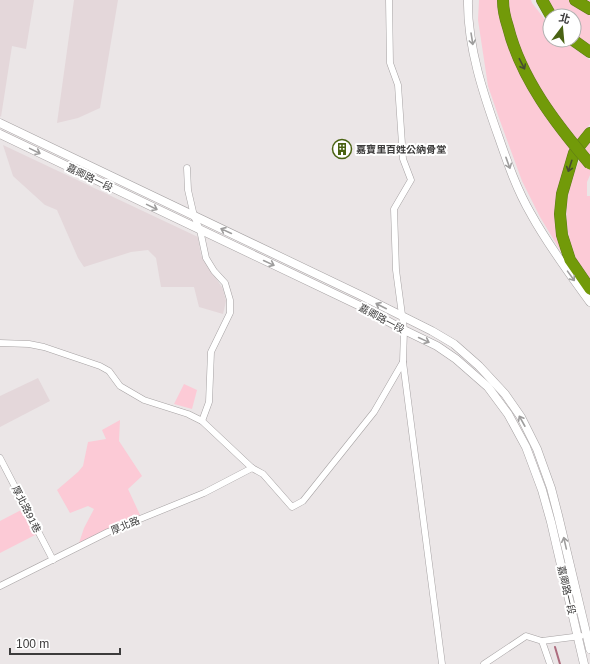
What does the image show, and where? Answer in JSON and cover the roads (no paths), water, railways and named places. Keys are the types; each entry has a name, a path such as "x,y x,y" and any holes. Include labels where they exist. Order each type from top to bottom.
{"highway":[{"path":"503,0 503,7 512,45 536,92 553,117 590,164"},
{"path":"575,0 590,9"},
{"path":"590,133 574,153 562,194 560,214 562,236 570,260 590,289"}],"street":[{"path":"389,0 390,63 398,85 403,159 410,180 394,209 396,270 404,330 403,362 442,664"},
{"path":"468,0 468,13 481,85 512,174 530,212 551,248 590,302"},
{"name":"嘉卿路一段","path":"0,124 402,316 454,344 479,366 505,394 521,417 537,449 551,488 582,635 584,664"},
{"name":"嘉卿路一段","path":"0,134 358,305 437,346 456,359 488,387 508,414 526,447 542,490 582,635 590,649"},
{"path":"187,168 188,190 194,216 200,230 206,258 214,271 225,283 230,300 230,313 211,352 209,402 202,420"},
{"path":"0,343 28,344 44,347 100,366 109,371 120,386 144,400 202,420 252,468 263,474 292,507 303,501 374,412 403,362"},
{"name":"厚北路91巷","path":"0,458 53,560"},
{"name":"厚北路","path":"0,586 108,532 204,493 252,468"},
{"path":"484,664 526,636 542,641 582,635"},
{"path":"542,641 550,664"}],"waterway":[{"path":"555,647 560,664"}],"place":[{"name":"嘉寶里百姓公納骨堂","path":"342,149"}]}
